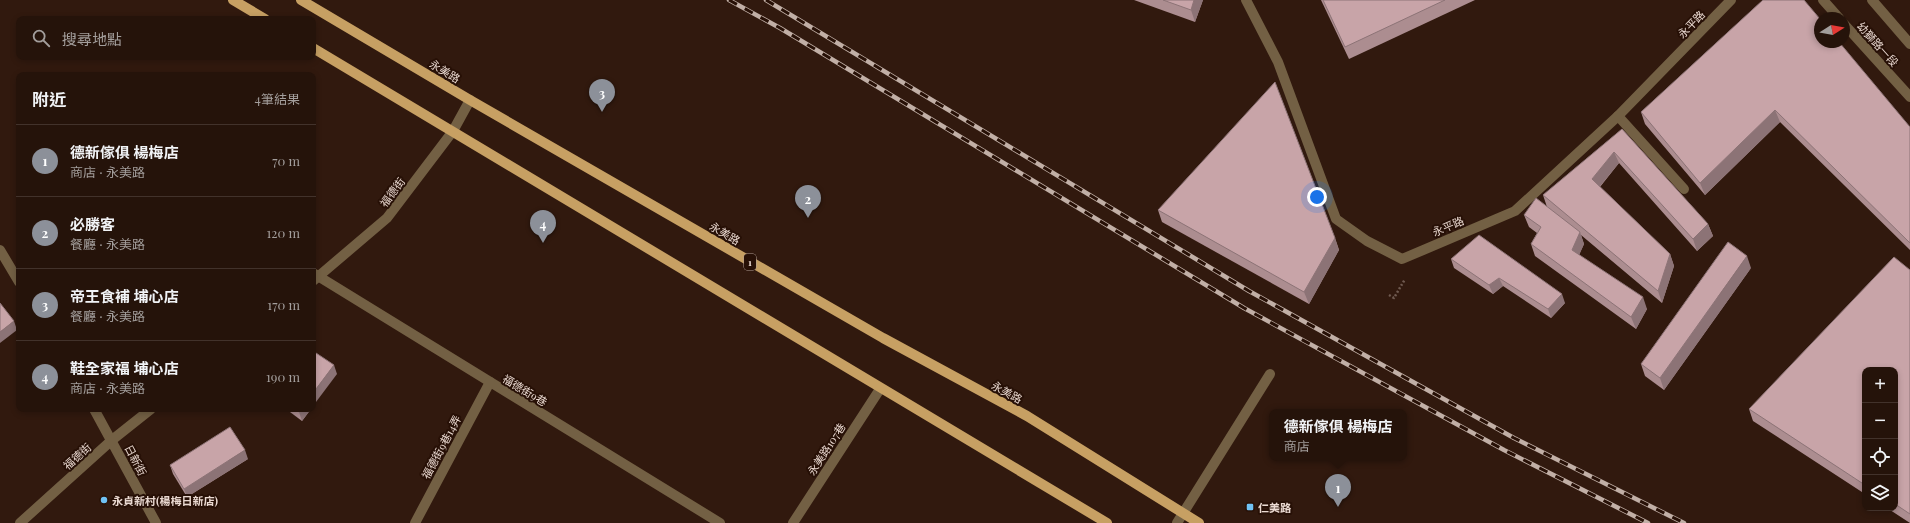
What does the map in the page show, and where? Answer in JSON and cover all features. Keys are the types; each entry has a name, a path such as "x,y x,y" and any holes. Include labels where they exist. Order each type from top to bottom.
{"main road":[{"path":"233,0 260,16"},
{"name":"永美路","path":"301,0 470,100 883,338 1027,416 1199,523"},
{"path":"316,50 880,389 1107,523"}],"street":[{"name":"永平路","path":"1246,0 1278,62 1336,219 1367,241 1402,259 1515,211 1618,116 1731,0"},
{"path":"1823,0 1834,12"},
{"path":"1872,0 1910,44"},
{"name":"幼獅路一段","path":"1850,31 1910,97"},
{"name":"福德街","path":"316,276 387,218 453,131 470,100"},
{"path":"1618,116 1684,189"},
{"path":"0,250 16,277"},
{"name":"福德街9巷","path":"316,278 720,523"},
{"path":"1178,523 1270,374"},
{"name":"福德街9巷14弄","path":"415,523 490,382"},
{"name":"永美路107巷","path":"793,523 880,389"},
{"name":"日新街","path":"96,412 156,523"},
{"name":"福德街","path":"20,523 112,440 148,412"}],"path":[{"path":"1389,295 1394,298 1408,273"}],"building":[{"path":"1163,0 1194,0 1191,10"},
{"path":"1323,0 1445,0 1345,47"},
{"path":"1763,0 1804,0 1814,12 1814,48 1844,48 1910,127 1910,243 1775,110 1700,183 1641,112"},
{"path":"1275,82 1335,238 1304,292 1158,210"},
{"path":"1622,129 1708,224 1693,239 1614,152 1592,179 1670,254 1658,291 1543,195"},
{"path":"1536,198 1580,232 1572,250 1643,297 1631,317 1531,244 1541,227 1524,215"},
{"path":"1479,235 1562,294 1548,309 1499,278 1489,285 1451,259"},
{"path":"1728,242 1747,256 1660,378 1641,364"},
{"path":"1894,257 1910,270 1910,514 1898,506 1898,367 1862,367 1862,483 1749,409"},
{"path":"0,303 14,321 0,332"},
{"path":"316,353 334,365 316,389"},
{"path":"230,427 245,450 184,489 170,465"}],"railway":[{"path":"729,0 780,28 1244,308 1504,450 1648,523"},
{"path":"766,0 1249,291 1514,438 1684,523"}],"place":[{"name":"帝王食補 埔心店","path":"602,112"},
{"name":"必勝客","path":"808,218"},
{"name":"鞋全家福 埔心店","path":"543,243"},
{"name":"永貞新村(楊梅日新店)","path":"104,500"},
{"name":"仁美路","path":"1250,507"},
{"name":"德新傢俱 楊梅店","path":"1338,507"}]}
